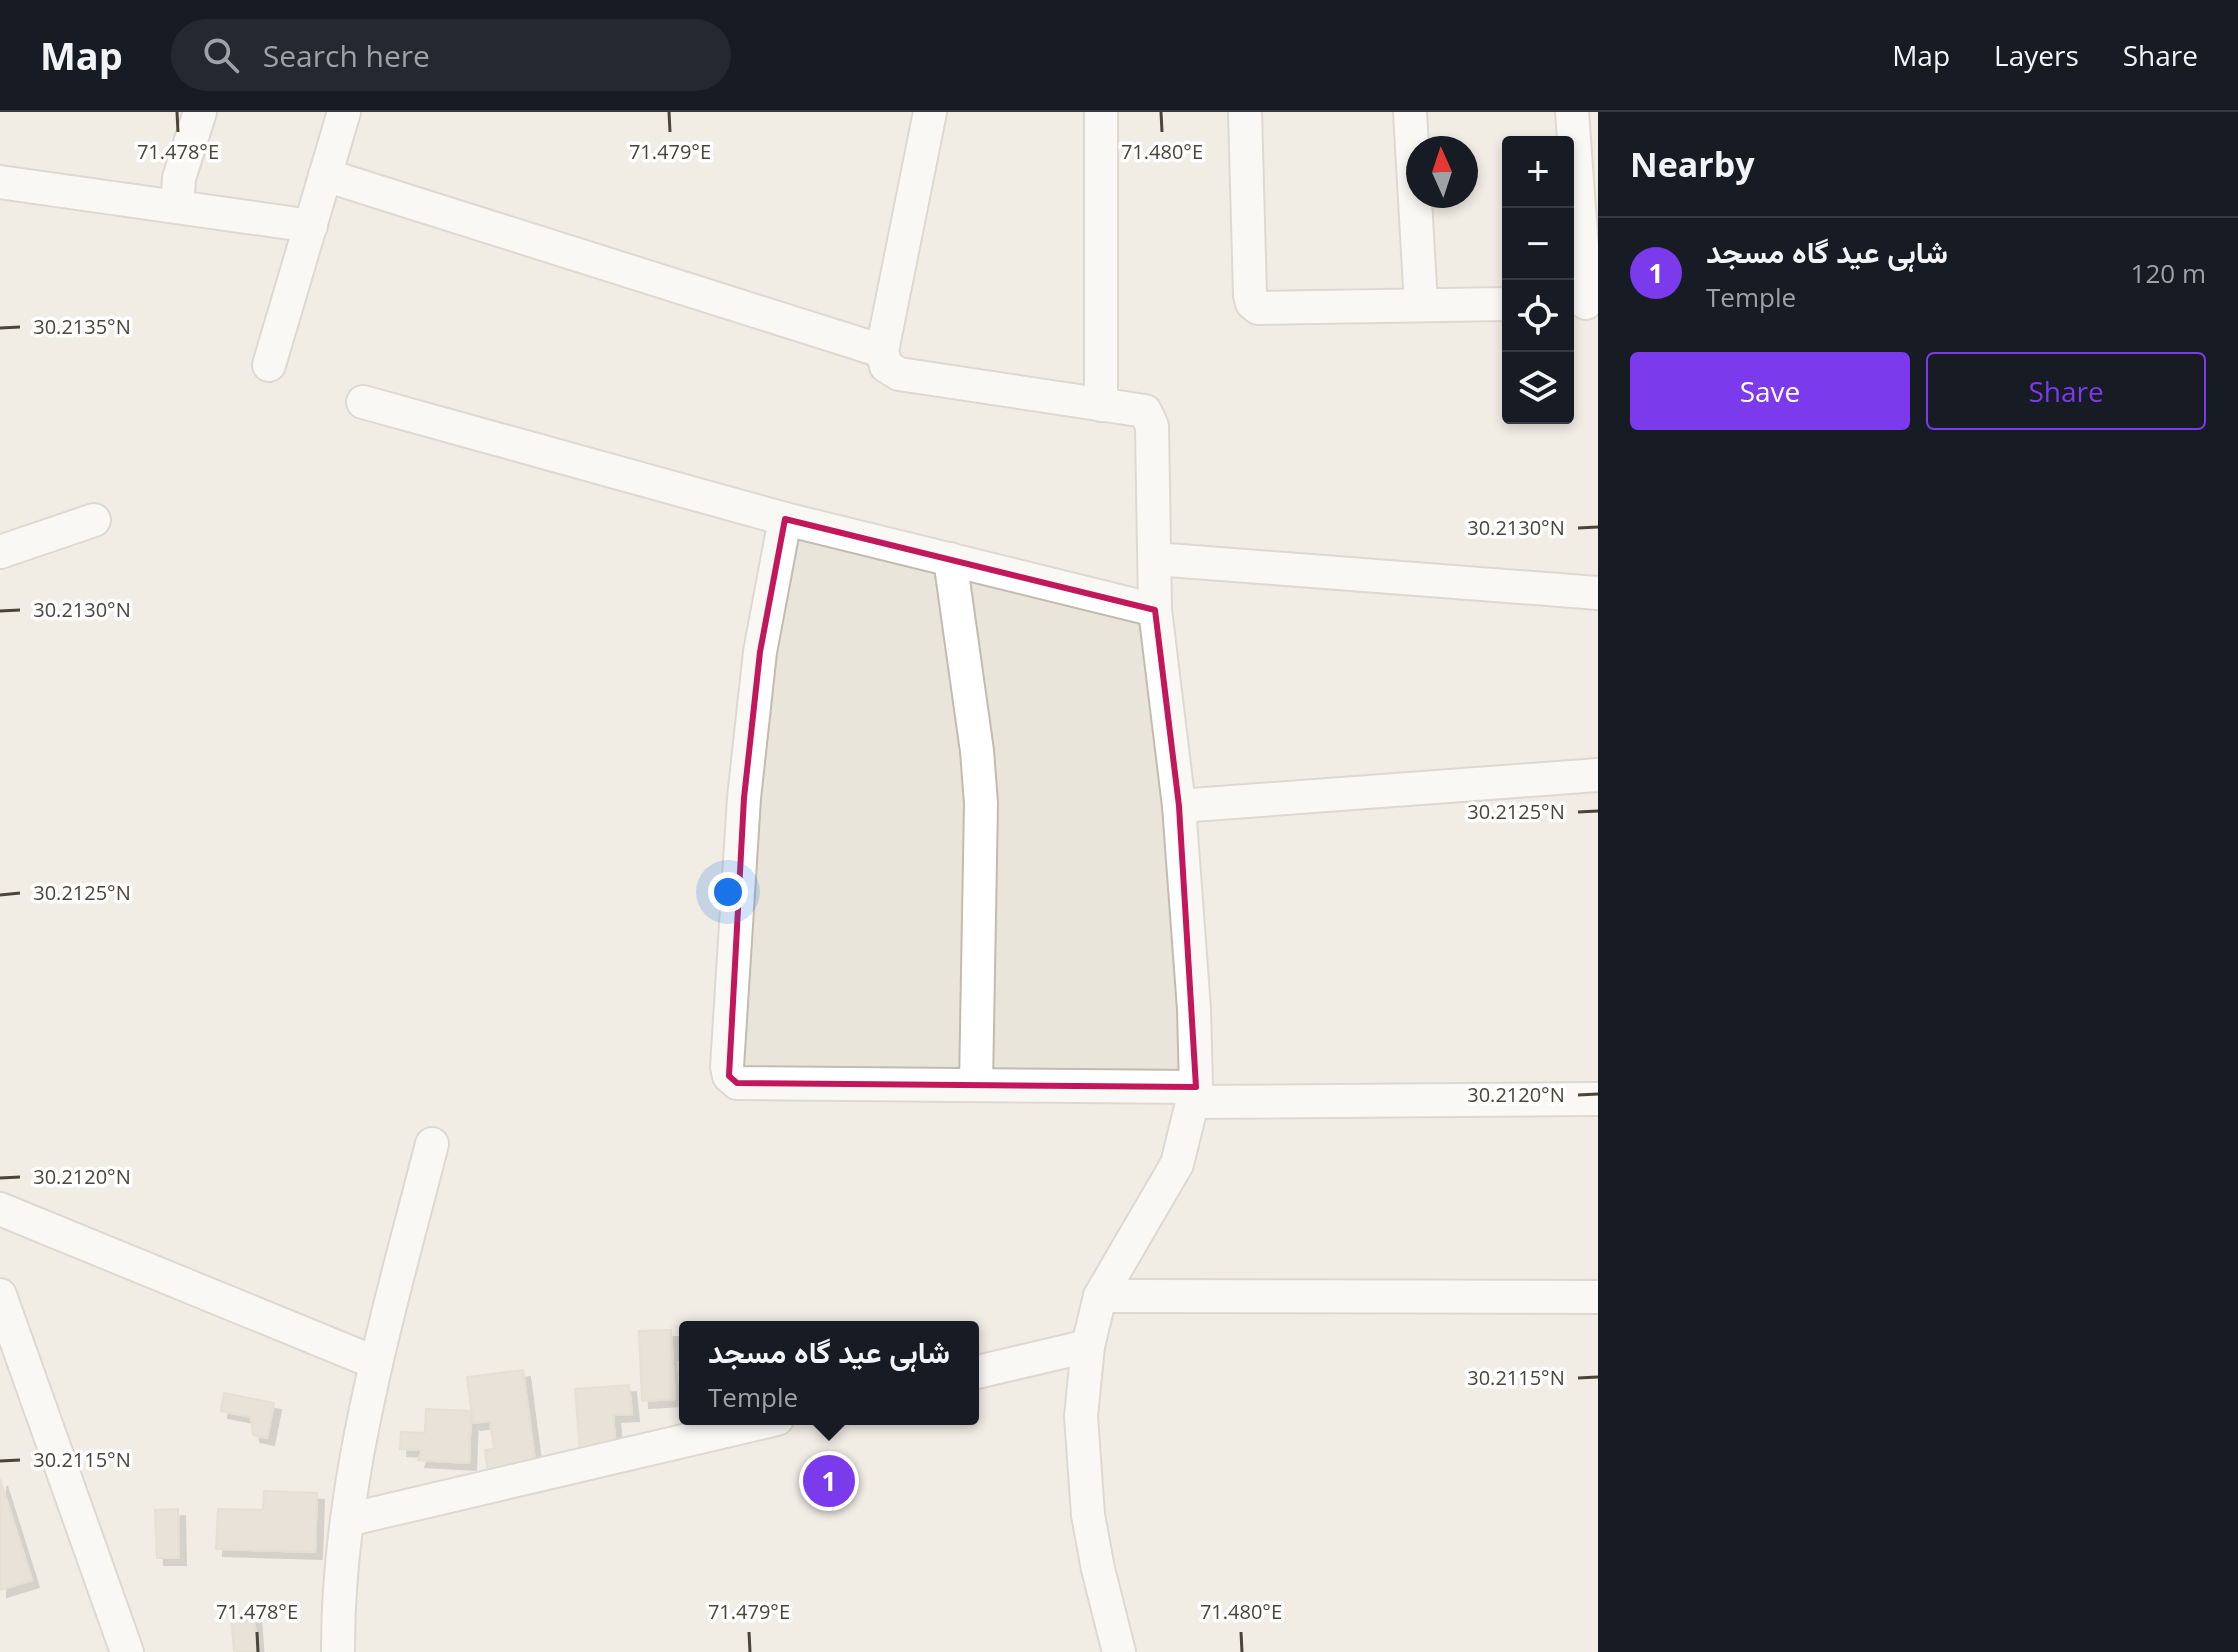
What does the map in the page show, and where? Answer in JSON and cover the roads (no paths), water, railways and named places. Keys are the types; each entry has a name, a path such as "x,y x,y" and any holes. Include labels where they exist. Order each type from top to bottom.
{"street":[{"path":"177,207 179,178 200,112"},
{"path":"269,365 344,112"},
{"path":"930,112 882,351 886,366 899,374 1145,411 1152,426 1155,610 1179,806 1194,1009 1195,1095 1177,1164 1100,1296 1088,1346 1081,1416 1088,1515 1119,1652"},
{"path":"1101,112 1101,405"},
{"path":"1245,112 1250,295 1252,303 1258,308 1502,304"},
{"path":"1410,112 1421,305"},
{"path":"1572,112 1584,303"},
{"path":"325,175 882,351"},
{"path":"0,182 311,226"},
{"path":"363,402 785,519 1155,610"},
{"path":"785,519 760,652 744,798 727,1067 729,1076 737,1083 976,1085 1195,1095 1598,1099"},
{"path":"0,552 94,520"},
{"path":"950,559 977,751 981,803 976,1085"},
{"path":"1155,559 1598,593"},
{"path":"1179,806 1598,775"},
{"path":"338,1652 338,1606 347,1520 376,1363 432,1144"},
{"path":"0,1209 376,1363"},
{"path":"0,1295 127,1652"},
{"path":"1100,1296 1598,1297"},
{"path":"979,1372 1088,1346"},
{"path":"347,1520 751,1425"}],"place":[{"name":"شاہی عید گاہ مسجد","path":"829,1481"}]}
